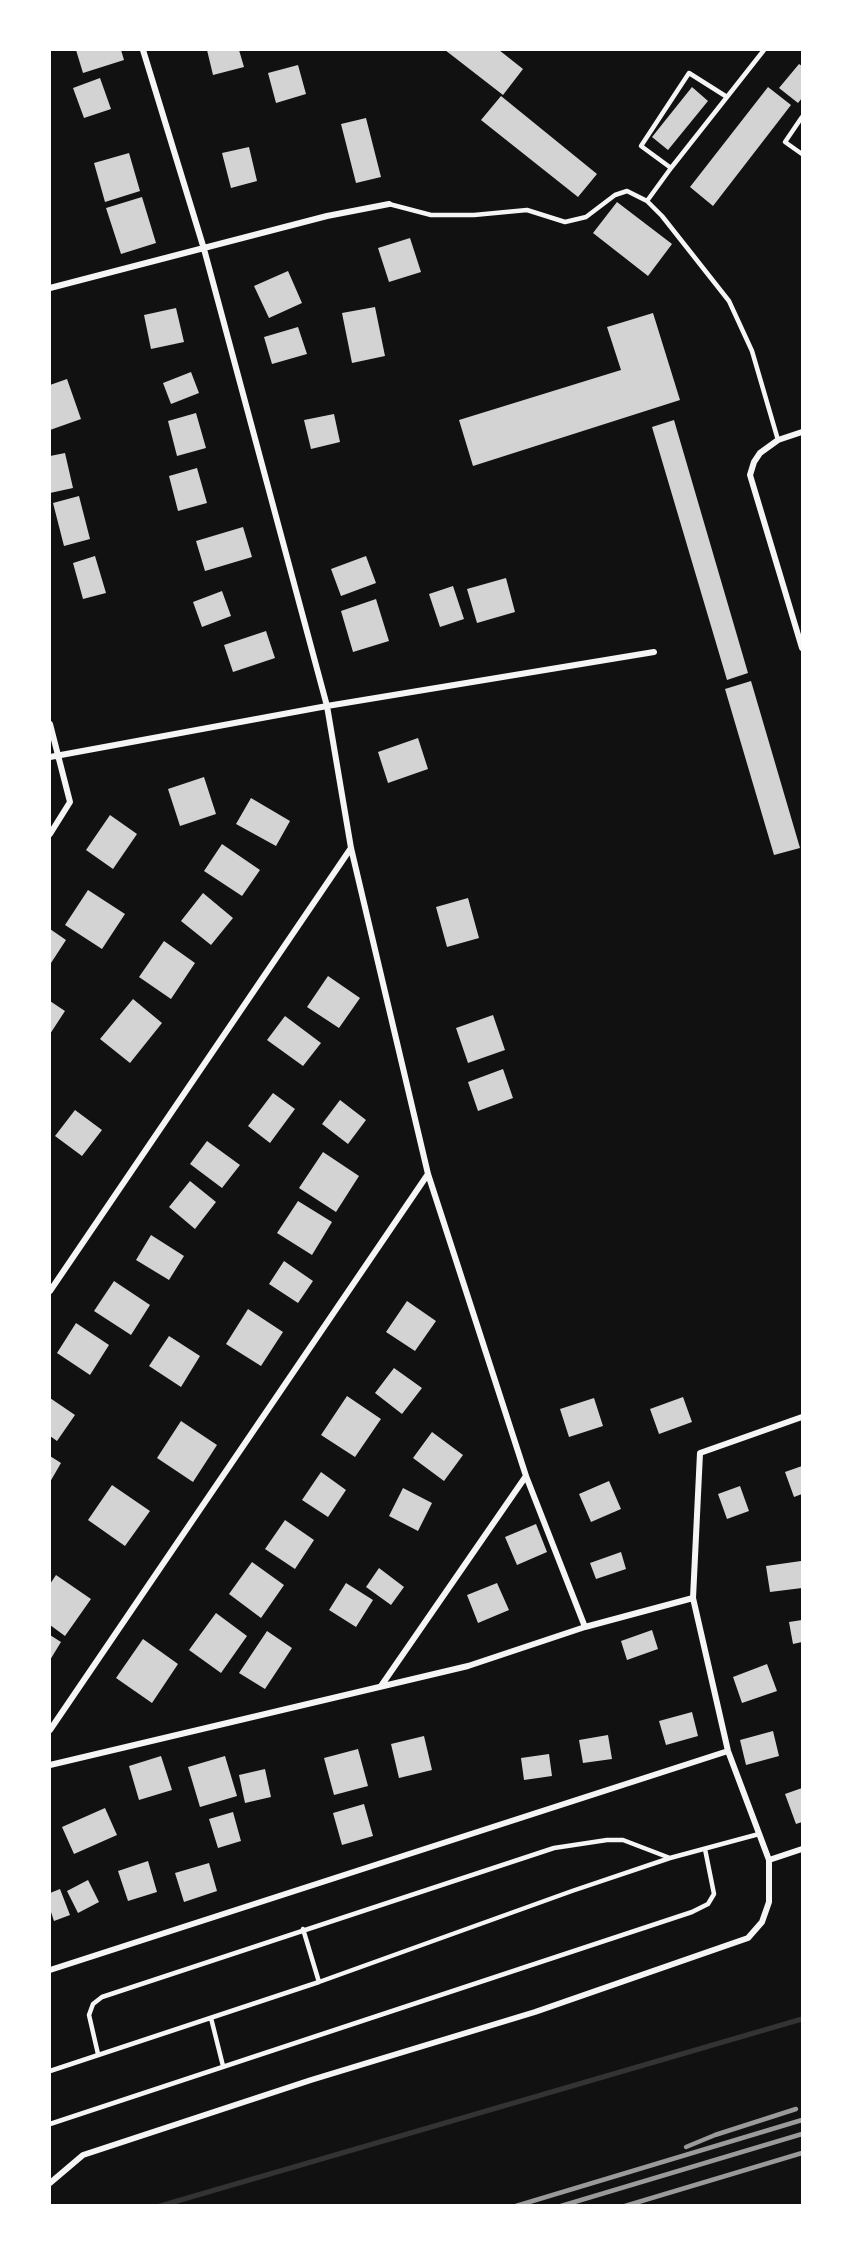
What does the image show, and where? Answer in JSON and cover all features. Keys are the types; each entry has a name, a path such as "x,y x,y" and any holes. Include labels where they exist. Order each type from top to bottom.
{"street":[{"path":"143,50 204,249 327,706 351,848 428,1174 526,1476 585,1627"},
{"path":"50,288 327,216 389,204"},
{"path":"802,432 778,440 760,453 750,475 800,633 802,648"},
{"path":"50,758 327,706 654,652"},
{"path":"50,724 70,802 50,834"},
{"path":"50,1291 351,848"},
{"path":"50,1730 428,1174"},
{"path":"50,2183 83,2155 300,2084 535,2012 748,1938 762,1922 769,1902 769,1860 728,1751 693,1598 700,1453 802,1417"},
{"path":"381,1686 526,1476"},
{"path":"50,1765 468,1666 585,1627 693,1598"},
{"path":"50,1970 728,1751"},
{"path":"769,1860 802,1849"}],"lane":[{"path":"647,201 764,50"},
{"path":"671,168 641,146 689,73 728,97"},
{"path":"802,117 785,141 802,154"},
{"path":"389,204 431,215 474,215 527,210 565,222 586,216 615,195 627,191 647,201 662,216 729,301 752,351 778,440"},
{"path":"50,2071 319,1982 670,1858 759,1834"},
{"path":"98,2054 89,2015 93,2004 102,1996 554,1848 607,1840 623,1840 670,1858"},
{"path":"50,2124 692,1912 708,1904 714,1894 705,1849"},
{"path":"303,1929 319,1982"},
{"path":"211,2018 223,2066"}],"building":[{"path":"76,50 121,50 124,60 83,73"},
{"path":"207,50 239,50 244,67 213,75"},
{"path":"445,50 499,50 523,69 503,95"},
{"path":"799,64 802,66 802,98 798,103 779,88"},
{"path":"298,65 306,94 276,103 268,73"},
{"path":"100,78 111,109 84,118 73,88"},
{"path":"692,87 708,101 668,150 652,137"},
{"path":"768,87 791,105 713,206 690,187"},
{"path":"501,96 597,174 578,197 481,120"},
{"path":"366,118 381,177 356,183 341,124"},
{"path":"249,147 257,181 231,188 222,153"},
{"path":"129,153 140,191 105,202 94,163"},
{"path":"142,197 156,243 121,254 106,208"},
{"path":"617,202 672,244 648,276 593,233"},
{"path":"410,238 421,272 389,282 378,248"},
{"path":"288,271 302,303 269,318 254,286"},
{"path":"375,307 385,356 352,363 342,313"},
{"path":"176,308 184,342 151,349 144,315"},
{"path":"653,313 680,400 473,466 459,420 621,370 607,327"},
{"path":"298,327 307,354 272,364 264,337"},
{"path":"191,372 199,393 171,404 163,383"},
{"path":"67,379 81,419 50,430 50,385"},
{"path":"196,413 206,448 177,456 168,421"},
{"path":"334,414 340,442 311,449 304,420"},
{"path":"674,420 748,673 727,680 652,427"},
{"path":"65,453 73,488 50,493 50,456"},
{"path":"197,468 207,503 178,511 169,476"},
{"path":"79,496 90,539 64,546 53,503"},
{"path":"243,527 252,557 205,571 196,541"},
{"path":"95,556 106,593 83,599 73,563"},
{"path":"366,556 376,583 341,596 331,569"},
{"path":"506,578 515,612 477,623 467,589"},
{"path":"453,586 464,619 440,627 429,594"},
{"path":"222,591 231,616 202,627 193,602"},
{"path":"376,599 389,641 353,652 341,611"},
{"path":"266,631 275,658 233,672 224,645"},
{"path":"751,681 800,848 774,855 725,689"},
{"path":"418,738 428,769 388,783 378,752"},
{"path":"204,777 216,814 180,826 168,789"},
{"path":"251,798 290,821 276,846 236,824"},
{"path":"110,815 137,834 113,869 86,850"},
{"path":"222,844 260,870 242,896 204,871"},
{"path":"88,890 125,914 102,949 65,925"},
{"path":"203,893 233,918 211,945 181,921"},
{"path":"468,898 479,938 447,947 436,907"},
{"path":"50,929 66,940 51,963 50,962"},
{"path":"164,941 195,963 171,999 139,977"},
{"path":"328,976 360,998 339,1028 307,1007"},
{"path":"133,999 162,1023 130,1063 100,1039"},
{"path":"50,1001 65,1011 50,1034"},
{"path":"493,1015 505,1050 468,1063 456,1028"},
{"path":"285,1016 321,1043 303,1066 267,1040"},
{"path":"503,1069 513,1098 478,1111 468,1082"},
{"path":"273,1093 295,1109 270,1143 248,1126"},
{"path":"340,1100 366,1120 348,1144 322,1124"},
{"path":"75,1110 102,1130 82,1156 55,1136"},
{"path":"207,1141 240,1165 222,1188 190,1164"},
{"path":"323,1152 359,1176 336,1212 299,1188"},
{"path":"190,1181 216,1202 195,1229 169,1207"},
{"path":"298,1201 332,1222 312,1255 277,1233"},
{"path":"151,1235 184,1256 169,1280 136,1260"},
{"path":"284,1261 313,1281 298,1303 269,1284"},
{"path":"114,1281 150,1305 131,1335 94,1311"},
{"path":"407,1301 436,1321 415,1351 386,1332"},
{"path":"248,1309 283,1332 261,1366 226,1344"},
{"path":"76,1323 109,1345 90,1375 57,1353"},
{"path":"169,1336 200,1356 181,1387 149,1366"},
{"path":"394,1368 422,1388 402,1414 375,1393"},
{"path":"347,1396 381,1419 355,1457 321,1435"},
{"path":"683,1397 692,1422 659,1434 650,1409"},
{"path":"50,1398 75,1415 57,1441 50,1436"},
{"path":"594,1398 603,1426 569,1437 560,1409"},
{"path":"181,1421 217,1445 193,1482 157,1458"},
{"path":"432,1432 463,1455 444,1481 413,1458"},
{"path":"50,1456 61,1463 50,1482"},
{"path":"802,1466 802,1494 794,1497 785,1472"},
{"path":"321,1472 346,1490 328,1517 302,1500"},
{"path":"609,1481 621,1509 591,1522 579,1494"},
{"path":"112,1485 150,1511 125,1546 88,1520"},
{"path":"740,1486 749,1511 727,1519 718,1494"},
{"path":"403,1488 432,1503 418,1531 389,1516"},
{"path":"285,1520 314,1540 295,1569 265,1549"},
{"path":"536,1524 547,1552 517,1565 505,1537"},
{"path":"621,1552 626,1569 596,1579 590,1563"},
{"path":"801,1561 802,1588 770,1592 766,1566"},
{"path":"252,1562 284,1585 261,1618 229,1594"},
{"path":"379,1568 404,1587 391,1605 366,1587"},
{"path":"56,1575 91,1599 65,1636 50,1625 50,1584"},
{"path":"346,1583 373,1600 356,1627 329,1610"},
{"path":"497,1583 509,1610 478,1623 467,1595"},
{"path":"216,1613 247,1636 221,1673 189,1650"},
{"path":"802,1620 802,1642 793,1644 789,1622"},
{"path":"652,1630 658,1649 627,1660 621,1641"},
{"path":"267,1631 292,1648 265,1689 239,1673"},
{"path":"50,1635 61,1642 50,1660"},
{"path":"143,1639 178,1664 152,1703 116,1678"},
{"path":"767,1664 777,1691 742,1703 733,1677"},
{"path":"692,1712 698,1736 666,1745 659,1721"},
{"path":"773,1731 779,1756 746,1765 740,1740"},
{"path":"608,1735 612,1759 583,1763 579,1740"},
{"path":"424,1736 432,1770 399,1778 391,1744"},
{"path":"358,1749 368,1786 334,1795 324,1758"},
{"path":"549,1754 552,1776 524,1780 521,1758"},
{"path":"161,1756 172,1790 139,1800 129,1766"},
{"path":"225,1756 237,1796 200,1807 188,1767"},
{"path":"265,1769 271,1797 245,1803 239,1775"},
{"path":"802,1788 802,1822 796,1824 785,1794"},
{"path":"364,1804 373,1836 342,1845 333,1813"},
{"path":"105,1808 117,1835 74,1854 62,1827"},
{"path":"233,1812 241,1841 218,1848 209,1819"},
{"path":"148,1861 157,1892 128,1901 118,1871"},
{"path":"209,1863 217,1891 184,1902 175,1873"},
{"path":"88,1880 99,1902 78,1913 67,1891"},
{"path":"60,1889 70,1915 54,1921 50,1909 50,1893"}],"waterway":[{"path":"160,2206 802,2019"}],"railway":[{"path":"686,2147 715,2135 796,2109"},
{"path":"516,2206 802,2120"},
{"path":"561,2206 802,2134"},
{"path":"625,2206 802,2153"}]}
